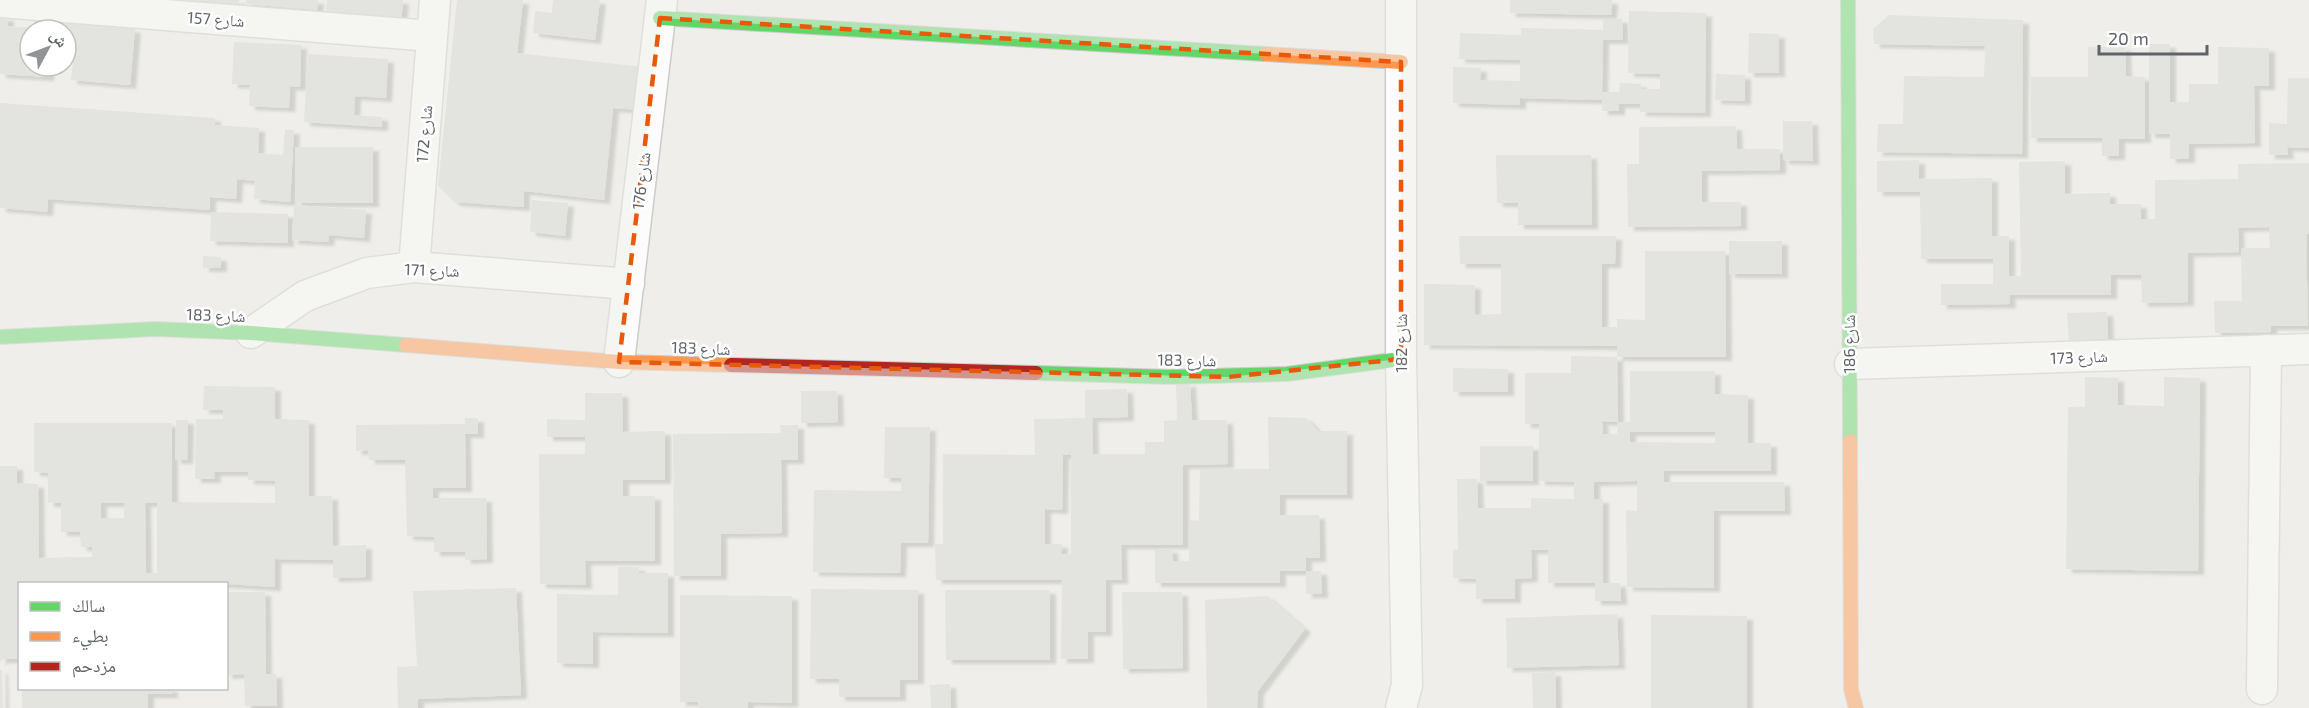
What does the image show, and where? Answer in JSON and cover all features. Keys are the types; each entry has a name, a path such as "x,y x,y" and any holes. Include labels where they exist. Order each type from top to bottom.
{"street":[{"name":"شارع 172","path":"414,267 435,0"},
{"name":"شارع 182","path":"1401,0 1401,359 1407,700"},
{"name":"شارع 186","path":"1848,0 1851,702"},
{"name":"شارع 157","path":"0,2 432,36"},
{"path":"661,9 1401,62"},
{"name":"شارع 176","path":"619,362 661,9"},
{"name":"شارع 171","path":"251,333 305,296 367,273 414,267 629,284"},
{"name":"شارع 183","path":"0,337 155,329 251,333 619,362 1228,377 1344,368 1401,359"},
{"name":"شارع 173","path":"1850,364 2309,349"},
{"path":"2262,689 2266,350"}],"highlighted area":[{"path":"660,18 1401,62 1401,359 1228,377 619,362"}],"building":[{"path":"190,0 239,0 238,17 190,13"},
{"path":"246,0 318,0 317,10 246,4"},
{"path":"327,0 403,0 401,21 326,14"},
{"path":"457,0 523,0 517,53 643,67 638,110 613,108 604,200 524,191 524,207 455,202 438,186"},
{"path":"553,0 600,0 595,40 533,33 535,11 552,13"},
{"path":"1510,0 1612,0 1611,15 1510,13"},
{"path":"1629,11 1706,13 1705,113 1640,112 1640,104 1619,104 1619,111 1602,111 1602,100 1520,98 1520,105 1453,103 1453,67 1481,68 1480,80 1520,81 1520,60 1459,59 1460,33 1521,35 1521,28 1603,30 1603,19 1622,19 1623,40 1603,40 1602,92 1619,92 1620,83 1641,84 1641,89 1660,89 1660,74 1628,73"},
{"path":"1889,15 2023,20 2022,154 1877,152 1878,124 1903,124 1904,76 1984,77 1985,46 1874,44 1873,29"},
{"path":"0,17 8,17 8,26 18,27 18,75 0,74"},
{"path":"78,24 135,29 130,85 71,80 71,78 78,78"},
{"path":"1749,33 1779,34 1779,73 1748,73"},
{"path":"234,42 301,45 300,87 290,86 289,108 249,106 250,85 232,84"},
{"path":"2149,44 2170,44 2170,102 2189,102 2189,84 2218,84 2218,47 2269,48 2269,86 2254,86 2255,143 2189,144 2189,159 2170,159 2170,134 2149,134"},
{"path":"2088,47 2125,47 2126,76 2145,77 2145,139 2119,139 2119,156 2102,156 2102,138 2031,138 2031,77 2088,77"},
{"path":"308,54 388,59 386,98 355,96 354,115 382,117 382,127 304,122"},
{"path":"1716,74 1745,75 1745,101 1715,100"},
{"path":"2288,78 2309,78 2309,148 2287,147 2288,155 2269,155 2269,123 2287,124"},
{"path":"0,103 215,118 215,125 259,128 258,153 283,155 285,130 294,130 290,202 254,199 255,181 237,179 236,199 210,197 210,210 48,199 47,212 0,208"},
{"path":"1783,121 1812,121 1813,161 1783,160"},
{"path":"1736,126 1737,149 1780,149 1780,170 1702,171 1702,202 1741,202 1741,226 1628,227 1627,164 1639,164 1639,127"},
{"path":"295,147 373,147 373,203 295,203"},
{"path":"1496,155 1591,155 1592,225 1518,225 1518,203 1497,203"},
{"path":"1919,160 1919,179 1992,178 1992,236 2009,236 2009,276 2021,276 2019,162 2065,161 2065,194 2110,193 2110,204 2141,204 2141,219 2155,219 2155,180 2238,179 2238,164 2309,163 2309,234 2306,234 2308,326 2271,326 2271,332 2215,333 2214,301 2242,301 2241,248 2270,248 2269,227 2238,228 2239,252 2188,253 2188,302 2142,303 2141,275 2111,275 2111,295 2009,295 2010,304 1941,305 1941,284 1993,284 1993,259 1921,259 1920,192 1877,192 1877,161"},
{"path":"532,200 568,203 565,236 530,232"},
{"path":"294,205 366,210 364,238 329,235 328,242 292,240"},
{"path":"211,212 288,214 288,243 210,241"},
{"path":"1459,236 1616,236 1615,264 1602,264 1602,327 1617,327 1617,319 1645,320 1645,251 1725,251 1726,357 1617,357 1617,346 1424,345 1424,284 1475,285 1475,315 1501,314 1501,264 1460,264"},
{"path":"1729,241 1782,241 1782,274 1729,274"},
{"path":"203,256 221,257 221,268 203,268"},
{"path":"2107,312 2108,341 2069,342 2067,313"},
{"path":"1571,356 1617,357 1618,422 1630,422 1630,371 1715,371 1715,394 1748,395 1748,443 1771,443 1771,471 1664,471 1664,482 1784,482 1785,511 1714,511 1714,588 1627,587 1626,510 1637,511 1637,481 1594,482 1594,499 1603,499 1603,583 1620,583 1621,601 1595,601 1595,583 1548,583 1548,550 1531,550 1532,578 1515,579 1515,599 1476,599 1476,579 1453,578 1453,550 1458,549 1457,479 1477,479 1478,508 1531,508 1531,498 1574,499 1574,482 1539,481 1539,424 1525,424 1525,373 1571,373","holes":["1602,421 1618,422 1617,434 1603,434","1630,432 1715,432 1715,443 1630,442"]},
{"path":"1453,368 1508,369 1508,392 1453,392"},
{"path":"2085,377 2118,378 2118,405 2164,406 2164,377 2200,378 2198,571 2066,569 2068,407 2085,407"},
{"path":"1190,383 1192,420 1227,420 1228,464 1183,465 1183,545 1121,545 1122,580 1106,580 1106,632 1088,632 1088,659 1061,659 1062,580 936,580 935,544 943,544 943,454 1035,455 1034,419 1085,418 1085,390 1127,389 1128,417 1092,418 1093,454 1145,454 1145,442 1164,442 1164,421 1177,420 1176,384","holes":["1071,454 1071,554 1061,554 1062,544 1045,544 1045,509 1062,510 1063,455"]},
{"path":"204,386 275,387 275,419 309,420 309,496 332,496 333,546 366,545 366,577 333,578 333,560 275,559 275,587 228,584 228,582 18,582 18,659 2,659 0,663 0,466 17,466 17,483 38,484 39,558 92,557 92,547 81,547 80,532 61,532 61,503 48,503 48,473 34,472 34,423 172,423 172,502 275,503 275,481 248,480 248,472 214,472 215,479 195,479 196,419 223,419 223,410 203,410","holes":["101,503 124,503 124,518 101,518","145,503 157,503 157,573 146,573"]},
{"path":"801,391 837,391 838,422 801,423"},
{"path":"585,393 622,393 623,432 665,431 665,480 623,480 623,496 655,496 655,561 585,561 586,585 540,584 539,454 585,454 585,437 547,437 547,419 585,420"},
{"path":"1268,417 1306,418 1318,431 1347,431 1347,495 1280,495 1280,515 1319,515 1320,558 1306,558 1306,571 1280,571 1280,583 1155,583 1155,549 1172,549 1173,561 1189,561 1189,520 1199,521 1200,469 1269,469"},
{"path":"465,418 478,418 478,434 465,434 466,488 433,488 433,498 486,498 487,559 465,560 465,552 434,552 434,537 407,536 405,460 369,460 368,450 356,451 356,425 465,424"},
{"path":"176,420 188,420 187,460 175,460"},
{"path":"780,425 798,425 798,460 781,460 782,533 721,534 721,576 674,576 673,434 781,433"},
{"path":"885,427 930,427 928,543 901,543 900,573 813,572 814,490 901,491 901,478 884,478"},
{"path":"1480,446 1533,446 1533,481 1480,481"},
{"path":"618,567 639,567 639,573 668,573 668,633 593,632 593,664 557,663 557,594 618,595"},
{"path":"1306,571 1321,571 1322,594 1306,594"},
{"path":"516,588 521,695 418,699 418,708 398,708 397,667 417,666 413,591"},
{"path":"811,589 918,590 918,680 900,680 900,697 839,697 839,679 810,679"},
{"path":"945,590 1050,590 1050,660 946,660"},
{"path":"228,592 265,592 266,674 276,674 277,706 245,706 244,674 228,675"},
{"path":"1122,592 1182,592 1183,668 1123,669"},
{"path":"680,595 792,596 792,703 748,702 748,708 698,708 698,702 680,702"},
{"path":"1267,596 1305,629 1258,691 1257,708 1207,708 1205,600"},
{"path":"1617,614 1619,665 1507,668 1506,618"},
{"path":"1651,615 1747,616 1747,708 1651,708"},
{"path":"0,670 2,670 3,708 0,708"},
{"path":"1555,672 1556,708 1533,708 1532,673"},
{"path":"950,684 951,708 931,708 930,685"},
{"path":"22,690 172,690 172,694 148,694 148,708 22,708"}],"traffic: fast":[{"path":"1848,0 1850,441"},
{"path":"660,18 1266,54"},
{"path":"0,337 155,329 251,333 406,345"},
{"path":"1036,373 1168,377 1287,374 1401,359"}],"traffic: slow":[{"path":"1266,54 1401,62"},
{"path":"406,345 619,362 731,365"},
{"path":"1850,441 1851,689 1856,708"}],"traffic: jam":[{"path":"731,365 1036,373"}]}
